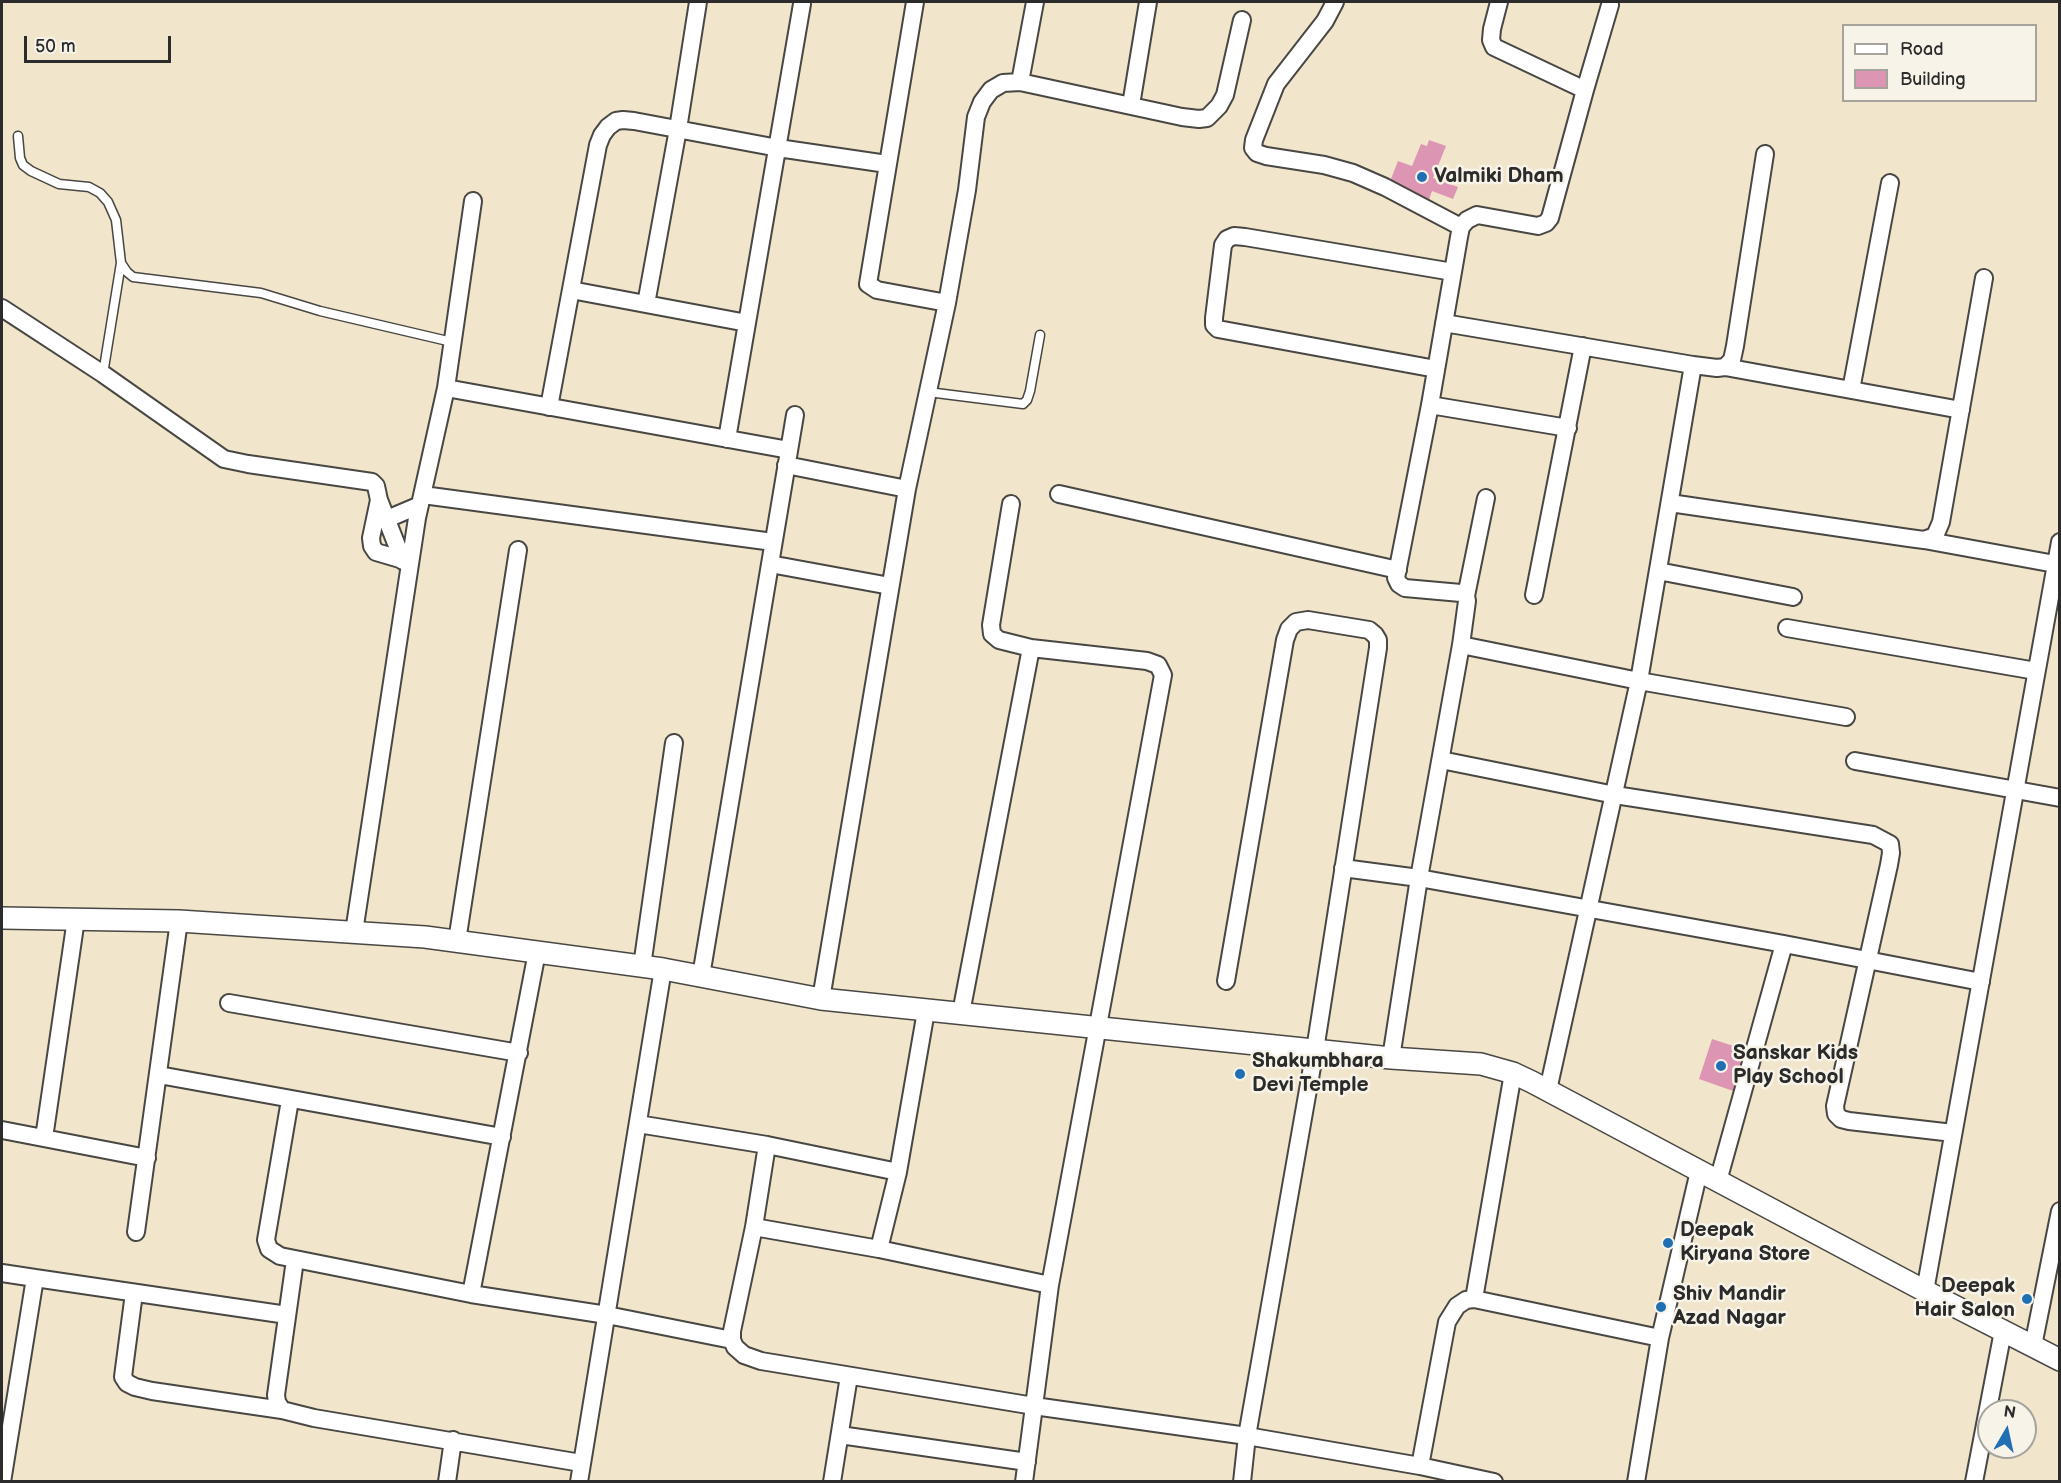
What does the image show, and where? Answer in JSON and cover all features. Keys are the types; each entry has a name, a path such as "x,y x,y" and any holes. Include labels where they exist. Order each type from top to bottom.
{"street":[{"path":"646,304 678,129 698,2"},
{"path":"915,2 868,284 877,291 947,303"},
{"path":"1020,82 1035,2"},
{"path":"1131,105 1148,2"},
{"path":"1335,2 1325,21 1276,84 1253,148 1257,153 1266,156 1324,165 1353,173 1461,227"},
{"path":"1499,2 1492,29 1491,40 1494,47 1585,90"},
{"path":"727,439 802,4"},
{"path":"1466,596 1461,593 1405,588 1396,578 1430,405 1461,227 1476,215 1538,226 1546,223 1550,218 1610,5"},
{"path":"820,999 907,489 947,303 967,190 976,117 982,102 991,90 1003,83 1020,82 1182,117 1207,118 1220,106 1225,95 1242,20"},
{"path":"549,407 598,146 602,135 616,121 623,120 777,148 887,164"},
{"path":"1725,367 1732,360 1735,346 1765,154"},
{"path":"1851,390 1890,183"},
{"path":"354,932 407,561 446,388 473,201"},
{"path":"1436,369 1218,329 1214,325 1214,318 1223,245 1227,239 1234,236 1245,237 1453,272"},
{"path":"1924,540 1935,536 1941,522 1984,278"},
{"path":"571,290 747,322"},
{"path":"2,308 103,374 224,459 366,480 376,486 379,500 407,561"},
{"path":"1444,322 1693,365 1725,367 1961,410"},
{"path":"1534,595 1583,346"},
{"path":"1548,1090 1639,681 1693,365"},
{"path":"446,388 727,439 787,458 907,489"},
{"path":"1430,405 1568,428"},
{"path":"701,976 795,416"},
{"path":"1059,494 1398,570"},
{"path":"1391,1058 1419,878 1461,645 1466,596 1486,498"},
{"path":"379,500 372,532 372,546 376,552 407,561"},
{"path":"387,519 422,500 773,542"},
{"path":"1670,503 1924,540 2055,564"},
{"path":"1011,504 991,625 992,634 999,640 1031,648 1147,661 1158,665 1163,675 1050,1285 1024,1482"},
{"path":"1925,1291 2060,542"},
{"path":"457,941 518,550"},
{"path":"770,564 890,586"},
{"path":"1658,571 1792,597"},
{"path":"1226,981 1285,640 1289,629 1296,622 1308,620 1369,630 1378,640 1315,1050 1247,1436 1242,1482"},
{"path":"1787,628 2036,670"},
{"path":"1461,645 1639,681 1846,717"},
{"path":"961,1013 1031,648"},
{"path":"642,966 674,743"},
{"path":"1441,760 1615,795 1873,835 1890,844 1889,865 1835,1106 1836,1114 1841,1119 1953,1133"},
{"path":"1855,761 2060,798"},
{"path":"1343,868 1419,878 1981,982"},
{"path":"2,918 179,921 457,941 663,969 820,999 1391,1058 1481,1064 1514,1073 1548,1090 1925,1291 2060,1359"},
{"path":"44,1138 76,919"},
{"path":"136,1232 179,921"},
{"path":"1718,1181 1784,945"},
{"path":"471,1294 537,952"},
{"path":"579,1482 663,969"},
{"path":"229,1003 519,1053"},
{"path":"879,1249 898,1172 926,1011"},
{"path":"1474,1299 1514,1073"},
{"path":"159,1076 502,1137"},
{"path":"290,1100 266,1240 269,1249 280,1256 471,1294 608,1315 732,1340"},
{"path":"638,1124 767,1145 898,1172"},
{"path":"2,1130 147,1158"},
{"path":"767,1145 732,1340 735,1347 744,1355 761,1361 1034,1406 1247,1436 1420,1466 1438,1476 1494,1482"},
{"path":"1636,1482 1660,1338 1699,1171"},
{"path":"2033,1346 2060,1211"},
{"path":"754,1227 879,1249 1050,1285"},
{"path":"282,1410 276,1395 295,1260"},
{"path":"2,1273 286,1315"},
{"path":"2,1482 35,1278"},
{"path":"134,1293 123,1377 127,1383 135,1387 282,1410 314,1418 581,1463"},
{"path":"1420,1466 1447,1322 1457,1306 1466,1300 1474,1299 1660,1338"},
{"path":"1974,1482 2004,1331"},
{"path":"832,1482 849,1376"},
{"path":"840,1435 1027,1462"},
{"path":"447,1482 453,1440"}],"lane":[{"path":"18,136 23,165 59,184 89,187 100,193 108,202 116,220 121,263 103,374"},
{"path":"121,263 134,277 261,293 320,311 452,342"},
{"path":"928,392 1023,404 1030,391 1040,335"}],"building":[{"path":"1429,140 1446,146 1433,178 1458,187 1453,199 1432,191 1429,200 1389,184 1398,161 1412,166 1421,144 1427,146"},
{"path":"1712,1039 1749,1051 1736,1092 1699,1079"}],"place":[{"name":"Valmiki Dham","path":"1422,177"},
{"name":"Sanskar Kids Play School","path":"1721,1066"},
{"name":"Shakumbhara Devi Temple","path":"1240,1074"},
{"name":"Deepak Kiryana Store","path":"1668,1243"},
{"name":"Deepak Hair Salon","path":"2027,1299"},
{"name":"Shiv Mandir Azad Nagar","path":"1661,1307"}]}
